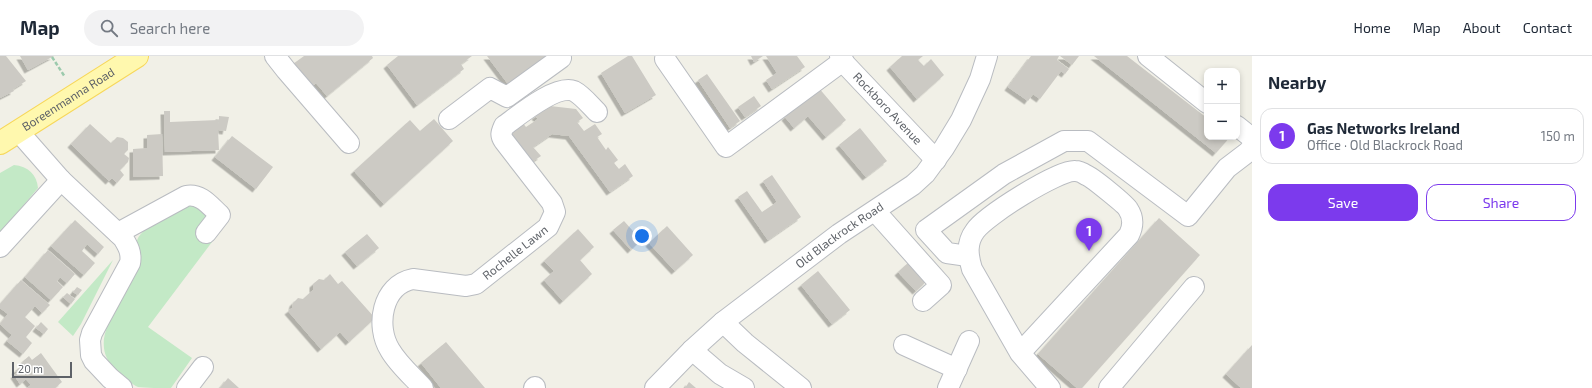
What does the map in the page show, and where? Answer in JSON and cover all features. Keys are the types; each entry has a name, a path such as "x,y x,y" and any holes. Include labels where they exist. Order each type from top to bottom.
{"main road":[{"name":"Boreenmanna Road","path":"0,143 136,56"}],"street":[{"path":"275,56 349,142"},
{"path":"449,119 490,88 507,97 562,58 560,56"},
{"name":"Old Blackrock Road","path":"655,388 692,350 723,322 839,234 913,185 936,160 952,136 980,79 987,56"},
{"path":"1148,56 1204,101"},
{"path":"665,59 726,147 841,58"},
{"name":"Rockboro Avenue","path":"841,58 936,160"},
{"name":"Rochelle Lawn","path":"423,388 391,352 386,342 384,332 385,304 390,294 406,280 413,279 466,286 476,284 548,227 553,220 555,212 552,203 501,136 504,126 552,94 562,90 576,92 597,112"},
{"path":"1240,128 1252,138"},
{"path":"18,131 61,180 118,233 128,246 131,256 130,263 92,333 90,348 91,356 100,368 122,388"},
{"path":"968,256 947,253 926,230 1004,174 1064,142 1088,141 1188,216 1226,168 1248,152 1252,147"},
{"path":"1020,353 1129,235 1132,227 1128,209 1087,175 1075,171 1064,172 1014,200 982,223 974,232 970,242 968,256 972,268 1020,353 1050,388"},
{"path":"0,247 61,180"},
{"path":"118,233 186,196 192,195 204,200 220,215 206,233"},
{"path":"875,211 941,285 923,301"},
{"path":"1109,388 1194,287"},
{"path":"723,322 745,343 801,388"},
{"path":"948,388 970,341"},
{"path":"904,345 957,369"},
{"path":"692,350 720,374 744,388"},
{"path":"187,388 203,367"}],"path":[{"path":"52,57 65,78"}],"green space":[{"path":"14,165 24,167 31,172 36,179 38,188 0,233 0,173"},
{"path":"190,205 201,208 207,218 200,233 212,242 148,327 192,358 171,388 138,387 118,372 108,360 104,348 105,335 109,322 139,265 141,254 137,244 138,238 144,231 156,223"},
{"path":"113,260 81,324 73,336 58,322"}],"building":[{"path":"0,56 6,56 26,81 13,89 14,91 0,98"},
{"path":"20,56 54,56 28,70"},
{"path":"304,56 372,56 373,58 327,96 316,83 312,87 293,64"},
{"path":"398,56 472,56 461,64 464,69 417,105 387,65"},
{"path":"487,56 546,56 532,67 535,71 519,84 515,78 508,84"},
{"path":"628,56 632,56 656,95 625,113 601,73"},
{"path":"751,56 763,56 754,62"},
{"path":"766,56 797,56 805,67 772,89 766,80 777,73"},
{"path":"902,56 923,56 918,60 924,66 931,59 944,75 917,99 890,67"},
{"path":"1031,56 1059,56 1057,60 1069,69 1065,74 1061,71 1040,99 1033,94 1028,101 1008,87"},
{"path":"1060,56 1079,56 1072,65"},
{"path":"1094,56 1127,56 1204,116 1204,140 1227,140 1216,153"},
{"path":"707,74 740,121 730,128 698,80"},
{"path":"818,87 846,120 826,137 808,116 794,128 785,117"},
{"path":"754,96 761,106 745,117 738,107"},
{"path":"550,106 576,109 583,118 577,122 584,131 595,124 602,134 597,137 606,150 608,147 618,160 614,163 619,169 625,164 633,176 610,192 569,136 552,134 533,147 541,156 532,162 508,133 522,122 526,127 538,119 535,116"},
{"path":"164,111 170,111 170,122 218,120 219,125 219,116 229,117 226,131 218,130 219,150 165,152"},
{"path":"434,119 453,141 384,204 354,171 410,120 420,131"},
{"path":"90,124 111,143 117,137 123,138 128,142 128,150 124,154 129,158 128,162 120,170 124,175 117,183 112,178 109,181 71,144"},
{"path":"860,128 887,161 866,177 839,145"},
{"path":"162,134 163,176 133,177 133,149 147,148 147,135"},
{"path":"232,136 273,167 256,189 215,157"},
{"path":"772,175 801,217 768,240 738,197 747,191 762,212 777,202 763,181"},
{"path":"1159,218 1200,255 1082,388 1077,388 1038,354"},
{"path":"75,220 104,247 98,254 87,244 82,251 95,263 84,275 51,246"},
{"path":"624,221 641,240 631,250 613,230"},
{"path":"667,226 693,255 675,271 649,243"},
{"path":"578,229 594,247 580,260 592,274 563,301 544,280 554,271 544,261"},
{"path":"367,234 379,248 357,266 345,252"},
{"path":"48,250 75,274 67,283 60,277 57,281 63,287 51,300 25,277"},
{"path":"909,262 927,281 916,291 898,272"},
{"path":"818,271 850,310 832,324 801,285"},
{"path":"330,274 338,284 342,281 375,318 349,342 340,332 321,349 288,311 292,308 293,303 298,298 303,299 313,290 313,284 319,279 324,280"},
{"path":"21,280 50,305 42,313 35,306 25,317 35,326 26,337 32,343 23,354 7,341 12,335 0,324 8,314 0,308 0,304"},
{"path":"77,287 82,290 78,295 73,292"},
{"path":"67,293 75,299 71,304 63,297"},
{"path":"41,322 48,329 44,334 36,328"},
{"path":"446,342 485,388 441,388 421,363"},
{"path":"1252,345 1252,388 1241,388 1226,374"},
{"path":"41,353 62,382 55,388 27,388 31,385 26,379 20,384 14,375 17,373 15,371 24,364 22,362 29,356 32,360"},
{"path":"228,378 239,388 220,388"},
{"path":"689,382 696,388 685,388"}],"place":[{"name":"Gas Networks Ireland","path":"1089,251"}]}
